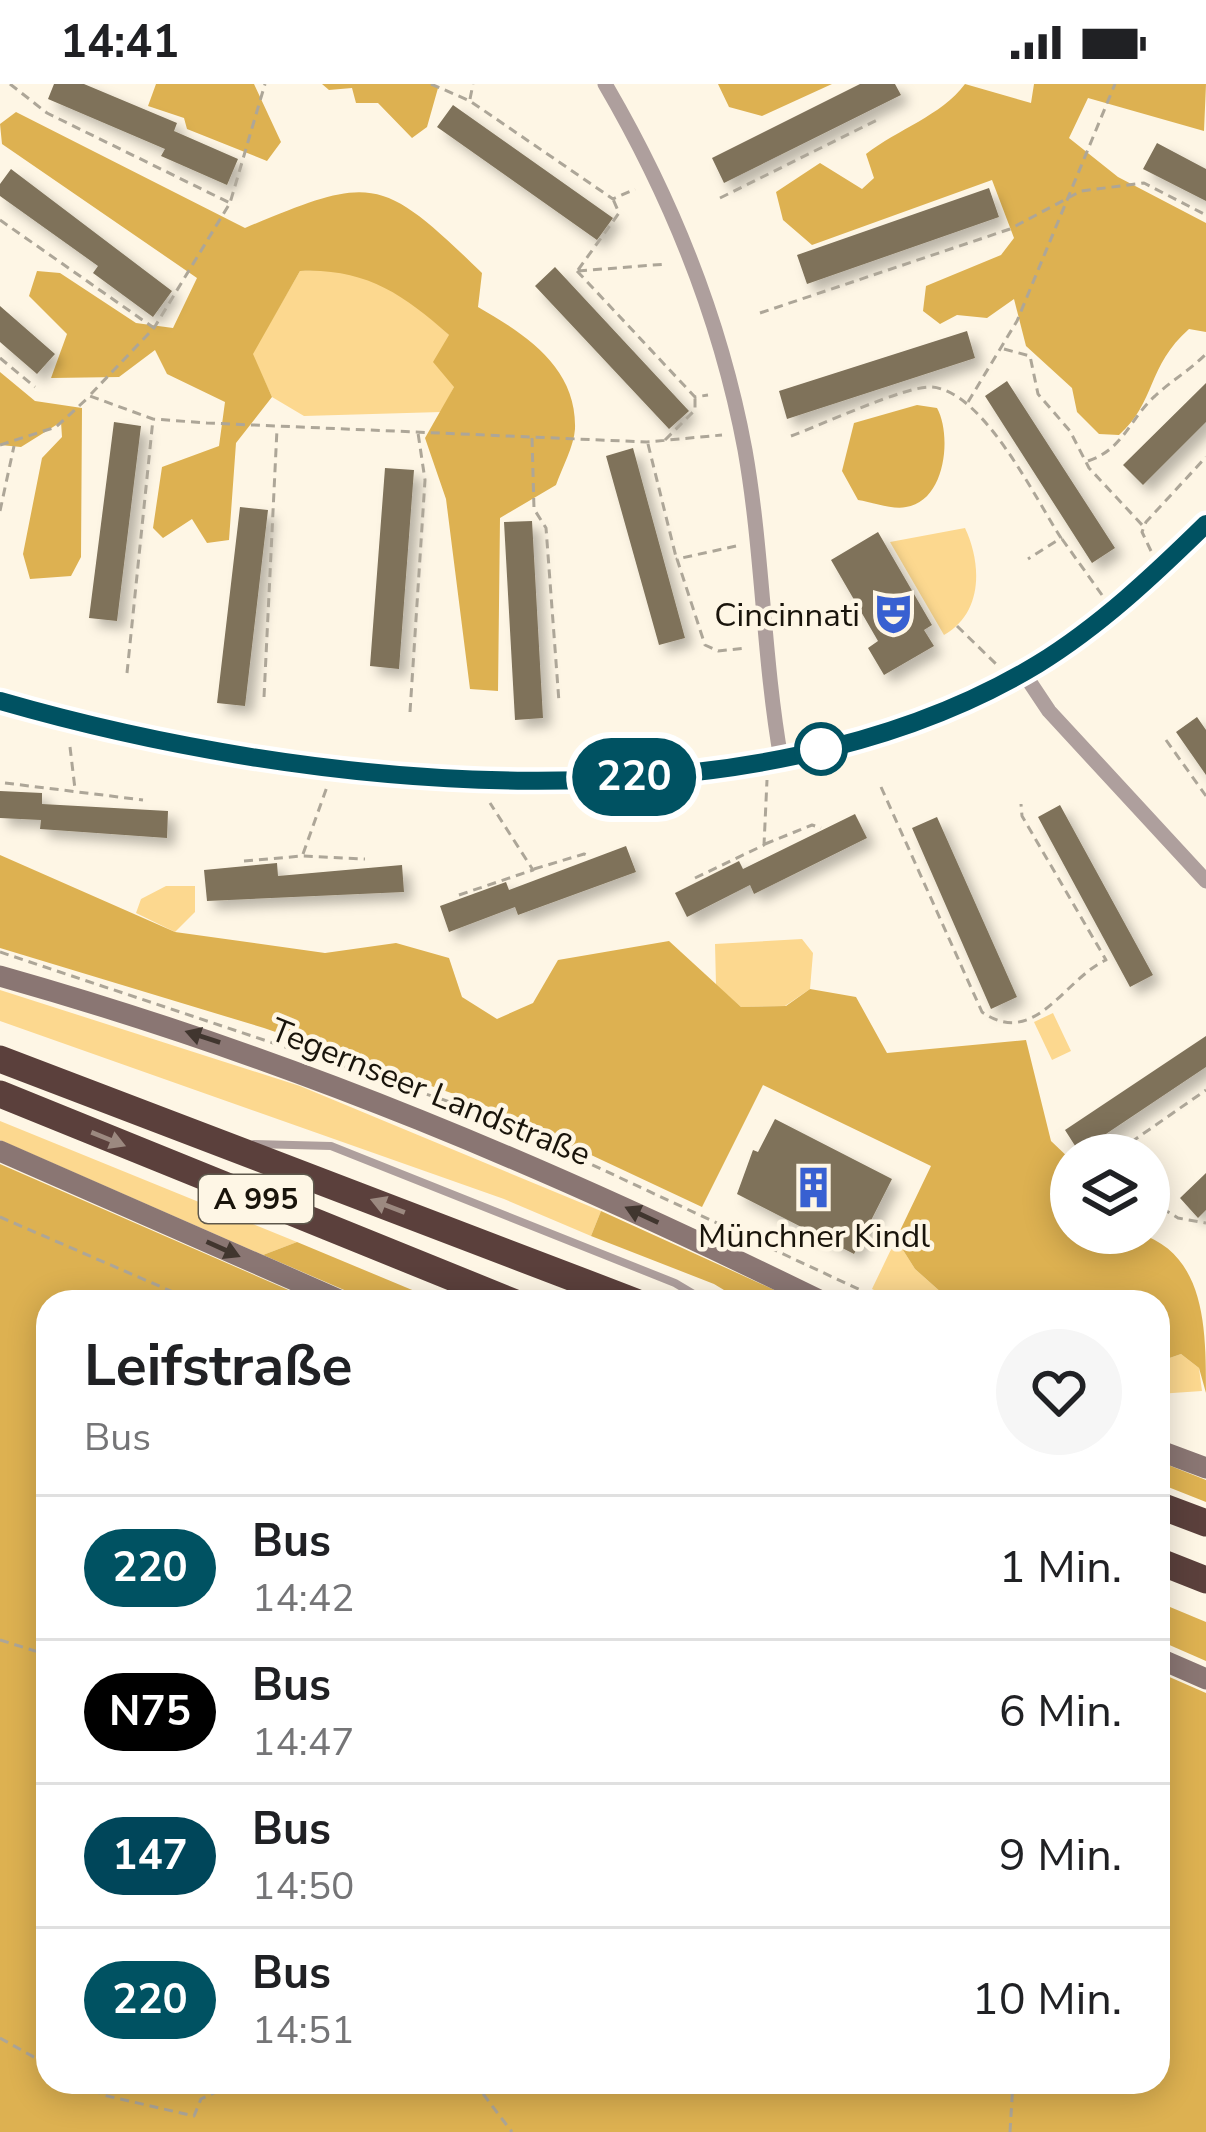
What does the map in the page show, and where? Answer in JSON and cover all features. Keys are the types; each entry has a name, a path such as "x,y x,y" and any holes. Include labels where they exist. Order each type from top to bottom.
{"highway":[{"name":"A 995","path":"0,1060 605,1290"},
{"name":"A 995","path":"0,1094 483,1290"},
{"path":"1170,1510 1206,1523"},
{"path":"1170,1566 1206,1580"}],"main road":[{"name":"Tegernseer Landstraße","path":"0,976 192,1034 403,1109 798,1290"},
{"path":"0,1151 317,1290"},
{"path":"1170,1454 1206,1468"},
{"path":"1170,1663 1206,1679"}],"street":[{"path":"604,84 674,219 723,356 745,450 781,759"},
{"path":"0,700 116,731 406,773 649,777 781,759 890,729 1023,672 1078,636 1206,524"},
{"path":"1023,672 1042,703 1206,881"}],"lane":[{"path":"230,1144 331,1146 688,1290"}],"path":[{"path":"10,84 47,113 230,203"},
{"path":"0,445 56,427 154,328 230,203 266,84"},
{"path":"431,84 470,101 613,199 619,213 577,271"},
{"path":"470,101 473,84"},
{"path":"967,404 1003,350 1115,84"},
{"path":"720,198 881,118"},
{"path":"760,313 1010,229 1068,196 1144,183 1206,215"},
{"path":"613,199 635,189"},
{"path":"0,220 154,328"},
{"path":"577,271 667,264"},
{"path":"577,271 695,397 694,410 664,441"},
{"path":"1003,350 1022,349 1030,356 1037,394 1070,430 1086,461 1144,527 1145,544 1163,566"},
{"path":"1086,461 1131,431 1152,398 1178,382 1206,354"},
{"path":"0,358 35,387"},
{"path":"791,436 926,387 967,404 985,420 1102,596"},
{"path":"90,395 153,419 647,442 730,434"},
{"path":"695,397 708,395"},
{"path":"127,674 153,419"},
{"path":"264,697 277,425"},
{"path":"410,712 425,480 418,430"},
{"path":"532,436 534,508 546,528 559,702"},
{"path":"647,442 697,634 718,651 746,648"},
{"path":"0,511 14,444"},
{"path":"1144,527 1206,457"},
{"path":"1028,559 1061,538"},
{"path":"677,559 736,546"},
{"path":"957,626 998,667"},
{"path":"1166,740 1206,796"},
{"path":"70,747 75,791"},
{"path":"302,856 329,778"},
{"path":"764,845 766,780"},
{"path":"5,783 143,800"},
{"path":"881,787 982,1012 1012,1024 1038,1016 1086,968 1106,960 1022,816 1022,804"},
{"path":"490,803 532,870"},
{"path":"695,878 812,825 821,828"},
{"path":"459,896 584,854 591,857"},
{"path":"244,861 302,856 365,860"},
{"path":"1142,1134 1206,1090"},
{"path":"1170,1213 1206,1223"},
{"path":"0,1216 169,1290"},
{"path":"0,1640 36,1650"},
{"path":"0,2038 36,2058"},
{"path":"100,2094 194,2116 201,2099 212,2094"},
{"path":"483,2094 512,2132"},
{"path":"1010,2132 1012,2094"}],"shaded area":[{"path":"156,84 254,84 281,142 267,161 187,129 184,118 148,106"},
{"path":"322,84 434,84 438,88 427,127 412,138 378,103 356,103 352,88 329,90"},
{"path":"718,84 832,84 762,116 729,107"},
{"path":"965,84 1031,103 1034,84 1206,84 1204,131 1088,98 1069,138 1118,177 1206,223 1206,332 1189,329 1175,343 1140,410 1119,435 1099,434 1077,412 1072,388 1026,346 1014,299 987,318 957,315 940,324 923,311 926,286 1001,255 1014,238 992,180 812,245 783,220 776,192 820,163 862,189 874,178 866,154 944,105"},
{"path":"16,112 245,228 322,198 350,193 396,201 482,273 478,307 530,341 558,370 573,407 575,429 556,485 500,518 498,691 470,689 446,499 425,438 454,387 433,362 449,335 381,286 344,274 300,271 253,354 272,397 236,443 229,540 207,543 192,519 163,538 153,528 162,467 219,446 225,402 167,374 155,350 119,377 51,378 67,334 29,296 37,271 60,273 136,323 173,328 197,278 2,144 0,124"},
{"path":"344,270 401,291 449,335 454,387 441,412 304,416 272,397 252,354 300,271"},
{"path":"0,372 35,401 82,408 81,557 71,576 30,579 23,554 42,458 62,437 61,422 21,447 0,445"},
{"path":"917,405 937,408 942,420 942,465 930,493 901,508 858,500 842,471 854,423"},
{"path":"965,528 976,587 966,614 944,635 890,542"},
{"path":"0,855 175,932 325,953 396,943 449,958 462,997 497,1019 533,1003 558,960 669,941 741,1007 786,1006 810,989 856,997 887,1053 1026,1040 1050,1137 1050,1254 1170,1252 1177,1258 1198,1297 1206,1393 1199,1368 1181,1354 1170,1358 1170,1290 939,1290 915,1269 896,1239 931,1166 763,1085 702,1207 480,1103 264,1028 0,948"},
{"path":"166,886 195,886 195,912 175,932 136,913 141,899"},
{"path":"802,939 813,953 810,989 785,1006 741,1007 716,985 715,944"},
{"path":"0,990 300,1086 601,1211 591,1236 504,1199 0,1021"},
{"path":"1053,1013 1071,1051 1052,1060 1034,1022"},
{"path":"0,1121 297,1242 263,1255 0,1140"},
{"path":"0,1164 289,1290 36,1290 36,2094 1170,2094 1170,1677 1206,1693 1206,2132 0,2132"},
{"path":"601,1211 775,1290 724,1290 591,1236"},
{"path":"896,1239 915,1269 939,1290 874,1290"},
{"path":"297,1242 412,1290 344,1290 263,1255"},
{"path":"1181,1354 1199,1368 1202,1391 1170,1393 1170,1358"},
{"path":"1170,1466 1206,1480 1206,1502 1170,1488"},
{"path":"1170,1607 1206,1622 1206,1661 1170,1645"}],"building":[{"path":"54,84 84,84 177,123 174,131 238,159 227,185 161,156 165,149 48,99"},
{"path":"860,84 895,84 901,95 724,183 712,158"},
{"path":"453,105 613,218 597,240 437,127"},
{"path":"1157,143 1206,169 1206,201 1143,169"},
{"path":"11,169 172,291 153,317 93,273 98,266 0,196 0,184"},
{"path":"989,188 999,217 807,284 797,255"},
{"path":"555,267 689,411 669,429 535,286"},
{"path":"0,306 55,354 37,374 0,342"},
{"path":"967,331 975,358 787,419 779,391"},
{"path":"1007,381 1115,548 1092,563 985,396"},
{"path":"1206,383 1206,422 1143,485 1123,465"},
{"path":"114,422 141,426 117,621 89,618"},
{"path":"633,448 685,638 659,645 606,456"},
{"path":"385,468 414,470 399,669 370,666"},
{"path":"240,507 268,510 245,706 217,703"},
{"path":"532,521 543,718 515,720 504,522"},
{"name":"Cincinnati","path":"878,532 932,625 924,630 934,646 884,675 868,648 878,641 831,560"},
{"path":"1197,717 1206,730 1206,775 1176,732"},
{"path":"0,791 42,793 42,804 168,811 167,838 40,829 41,820 0,818"},
{"path":"1060,805 1153,975 1130,987 1038,817"},
{"path":"855,814 867,838 754,894 750,885 687,917 675,893 739,861 743,869"},
{"path":"937,817 1017,997 991,1009 912,828"},
{"path":"626,846 636,872 518,915 515,907 449,932 440,906 506,882 509,890"},
{"path":"277,863 278,876 402,865 404,892 207,901 204,870"},
{"path":"1206,1036 1206,1067 1106,1134 1068,1134 1065,1130"},
{"name":"Münchner Kindl","path":"775,1119 892,1179 854,1254 737,1194 753,1150 758,1152"},
{"path":"1206,1173 1206,1210 1198,1218 1180,1198"}],"bus line":[{"name":"220","path":"0,701 116,731 257,756 406,773 561,779 717,771 845,743 986,691 1078,636 1206,524"}],"place":[{"name":"Cincinnati","path":"894,614"},
{"name":"Münchner Kindl","path":"814,1187"}]}
